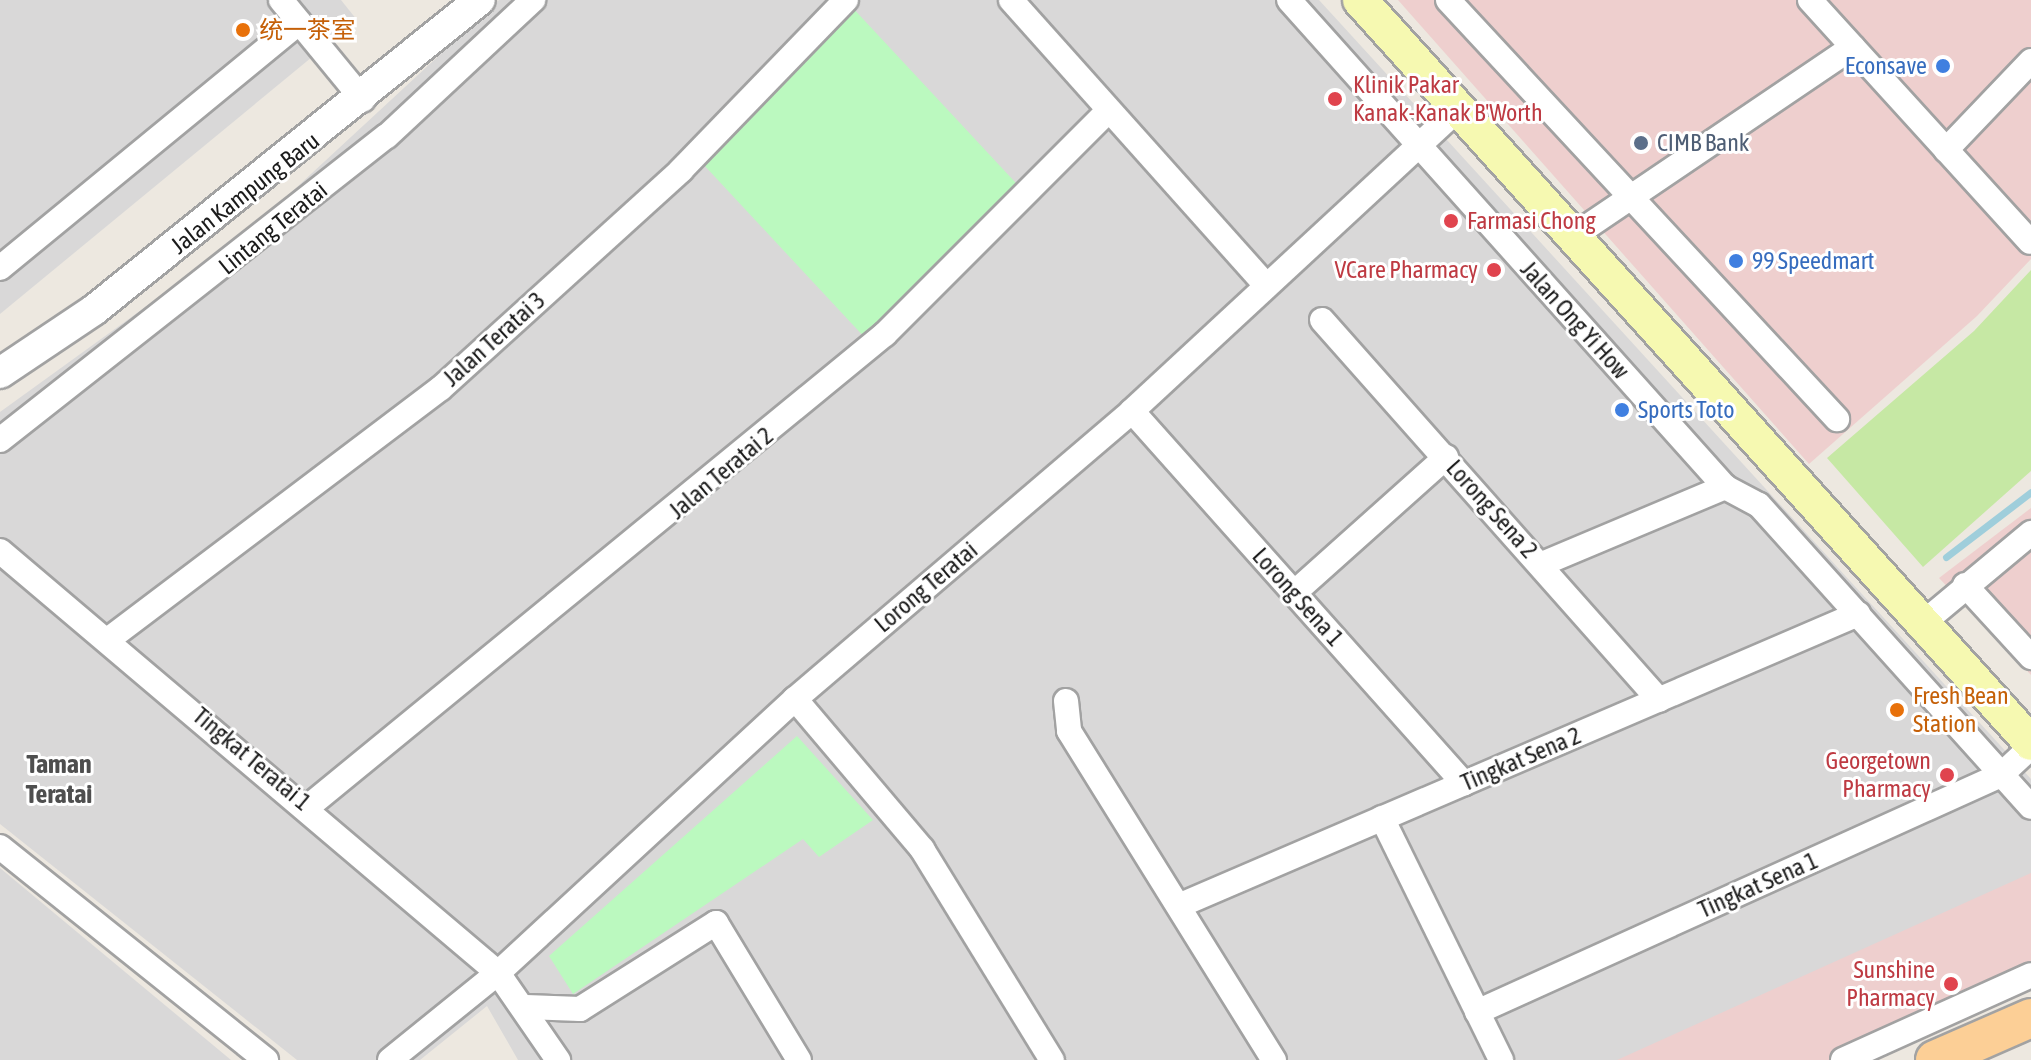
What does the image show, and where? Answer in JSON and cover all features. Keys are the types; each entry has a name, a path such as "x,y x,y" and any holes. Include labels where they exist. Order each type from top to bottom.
{"main road":[{"path":"1360,0 2031,745"},
{"path":"1935,1060 2031,1018"}],"street":[{"path":"281,0 363,100"},
{"name":"Jalan Kampung Baru","path":"0,373 94,310 363,100 480,0"},
{"name":"Lintang Teratai","path":"0,440 387,136 533,0"},
{"name":"Jalan Teratai 3","path":"109,639 441,388 681,170 846,0"},
{"path":"1011,0 1266,285"},
{"name":"Jalan Ong Yi How","path":"1289,0 1725,487 1759,505 2031,807"},
{"path":"1448,0 1837,419"},
{"path":"1810,0 2030,242"},
{"path":"0,268 299,22"},
{"path":"1572,237 1853,47"},
{"path":"1946,150 2031,61"},
{"name":"Lorong Teratai","path":"390,1060 498,973 795,699 1132,411 1457,110"},
{"name":"Jalan Teratai 2","path":"309,806 885,334 1108,111"},
{"name":"Lorong Sena 2","path":"1322,320 1542,564 1659,700"},
{"name":"Lorong Sena 1","path":"1132,411 1464,784"},
{"path":"1294,593 1446,457"},
{"path":"1759,505 1791,478"},
{"path":"1542,564 1725,487"},
{"path":"1923,623 2031,533"},
{"name":"Tingkat Teratai 1","path":"0,551 309,806 498,973 526,1007 558,1060"},
{"path":"1965,585 2031,657"},
{"name":"Tingkat Sena 2","path":"1183,904 1858,614"},
{"path":"795,699 922,849 1052,1060"},
{"path":"1066,701 1069,731 1183,904 1274,1060"},
{"name":"Tingkat Sena 1","path":"1477,1012 2001,775 2031,745"},
{"path":"1382,818 1501,1060"},
{"path":"0,847 266,1060"},
{"path":"526,1007 580,1009 716,923 799,1060"},
{"path":"1843,1060 2031,975"}],"shaded area":[{"path":"0,0 341,0 357,20 0,314"},
{"path":"499,0 1319,0 2031,779 2031,981 1864,1060 518,1060 487,1006 420,1060 297,1060 0,824 0,412 245,235"},
{"path":"1398,0 2031,0 2031,259 1977,316 1809,464"},
{"path":"2031,508 2031,675 1939,578"},
{"path":"0,868 231,1060 0,1060"},
{"path":"2031,873 2031,980 1857,1060 1617,1060"}],"green space":[{"path":"850,5 1026,194 868,341 692,152"},
{"path":"2031,270 2031,471 1923,567 1827,458 1974,331"},
{"path":"797,736 873,820 819,857 803,839 573,994 549,956"}],"waterway":[{"path":"1946,557 2031,492"}],"place":[{"name":"统一茶室","path":"243,30"},
{"name":"Econsave","path":"1943,66"},
{"name":"Klinik Pakar Kanak-Kanak B'Worth","path":"1335,99"},
{"name":"CIMB Bank","path":"1641,143"},
{"name":"Farmasi Chong","path":"1451,221"},
{"name":"99 Speedmart","path":"1736,261"},
{"name":"VCare Pharmacy","path":"1494,270"},
{"name":"Sports Toto","path":"1622,410"},
{"name":"Fresh Bean Station","path":"1897,710"},
{"name":"Georgetown Pharmacy","path":"1947,775"},
{"name":"Sunshine Pharmacy","path":"1951,984"}],"district":[{"name":"Taman Teratai","path":"59,780"}]}
